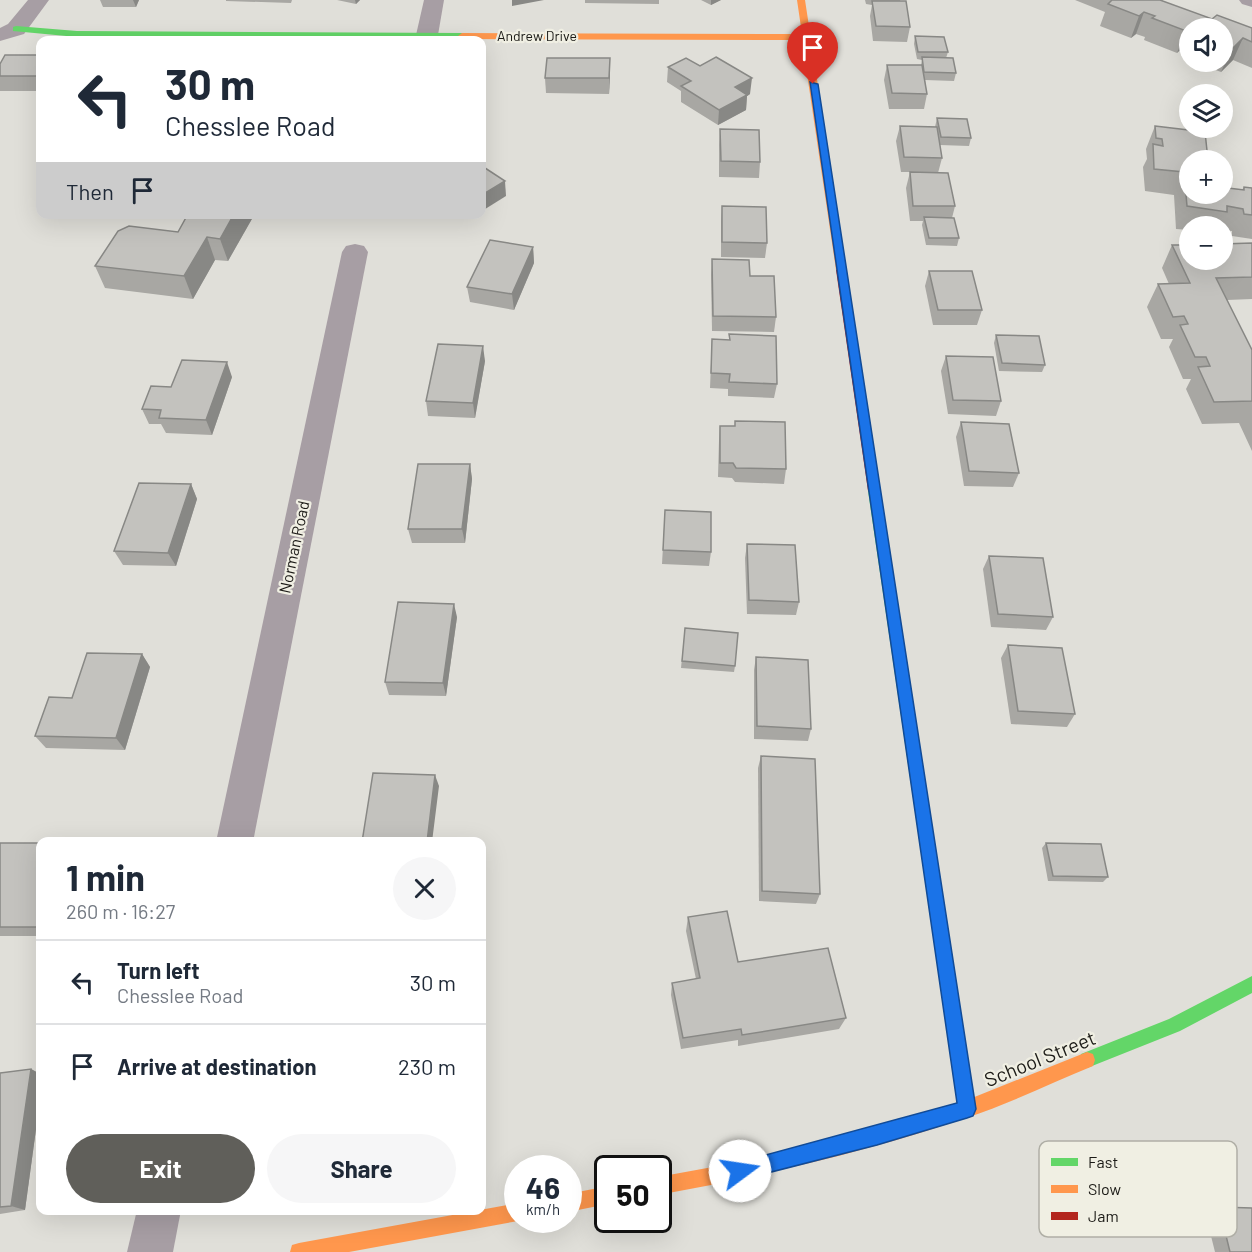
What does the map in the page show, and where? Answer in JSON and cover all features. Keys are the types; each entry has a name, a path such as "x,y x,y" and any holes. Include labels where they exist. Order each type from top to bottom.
{"street":[{"path":"8,32 39,0"},
{"path":"427,35 434,0"},
{"path":"801,0 967,1109"},
{"name":"Andrew Drive","path":"8,32 806,37"},
{"name":"Norman Road","path":"235,837 355,252"},
{"name":"School Street","path":"672,1183 740,1171 877,1136 967,1109 1174,1026 1252,984"},
{"path":"150,1252 158,1215"},
{"path":"299,1252 504,1215"}],"building":[{"path":"1112,0 1160,0 1209,18 1179,18 1179,28 1152,18 1155,16 1144,12 1139,16 1108,4"},
{"path":"872,1 906,1 910,27 876,26"},
{"path":"1233,21 1252,28 1252,42 1243,38 1233,48"},
{"path":"915,36 944,37 948,52 918,52"},
{"path":"5,55 36,55 36,76 0,76 0,64"},
{"path":"716,57 752,78 735,87 747,95 719,110 681,86 691,81 668,67 686,58 700,66"},
{"path":"922,57 953,58 956,73 924,72"},
{"path":"547,58 610,58 609,78 545,78"},
{"path":"887,65 922,65 927,94 892,93"},
{"path":"937,118 967,119 971,138 941,137"},
{"path":"900,126 937,127 942,158 904,157"},
{"path":"1155,126 1179,129 1179,138 1206,138 1207,150 1179,150 1179,172 1154,169 1153,144 1163,146 1162,139 1156,138"},
{"path":"720,129 759,130 760,162 721,161"},
{"path":"486,169 505,181 486,193"},
{"path":"910,172 948,173 955,206 913,206"},
{"path":"1252,188 1252,215 1244,214 1243,209 1227,206 1227,212 1187,206 1187,204 1233,204 1233,189"},
{"path":"722,206 766,207 767,243 722,242"},
{"path":"924,217 954,218 959,238 929,238"},
{"path":"185,219 231,219 220,239 207,237 184,276 95,266 118,231 129,226 178,232"},
{"path":"490,240 533,247 512,294 467,287"},
{"path":"1252,243 1252,277 1216,278 1252,350 1252,401 1214,402 1198,367 1210,366 1206,357 1195,357 1180,325 1188,324 1184,316 1173,317 1158,284 1190,283 1184,270 1233,270 1233,244"},
{"path":"1172,245 1179,245 1179,260"},
{"path":"712,259 749,260 750,276 774,276 776,317 713,316"},
{"path":"929,271 972,271 982,310 938,310"},
{"path":"729,334 776,336 777,384 729,382 730,374 711,373 712,339 730,340"},
{"path":"996,335 1039,336 1045,365 1002,363"},
{"path":"438,344 483,346 473,403 426,401"},
{"path":"946,356 993,357 1001,401 953,400"},
{"path":"182,360 227,362 206,420 159,418 161,410 142,409 151,386 171,387"},
{"path":"735,421 785,422 786,469 736,468 733,463 720,463 720,426 735,426"},
{"path":"961,422 1009,424 1019,473 969,471"},
{"path":"418,464 470,464 462,529 408,529"},
{"path":"139,483 191,484 168,553 114,551"},
{"path":"665,510 711,512 711,552 663,550"},
{"path":"747,544 795,545 799,602 749,600"},
{"path":"989,556 1043,558 1053,617 998,614"},
{"path":"398,602 454,604 443,683 385,682"},
{"path":"685,628 738,633 735,666 682,661"},
{"path":"1008,645 1062,648 1075,714 1018,711"},
{"path":"87,653 142,654 116,738 35,736 49,697 72,698"},
{"path":"756,657 808,660 811,729 757,726"},
{"path":"761,756 815,759 820,894 762,891"},
{"path":"373,773 435,775 428,837 363,837"},
{"path":"0,843 36,843 36,927 0,927"},
{"path":"1046,843 1101,844 1108,877 1053,876"},
{"path":"727,911 738,962 828,948 846,1018 742,1035 741,1029 683,1038 672,983 700,978 688,917"},
{"path":"31,1069 11,1206 0,1207 0,1073"},
{"path":"1237,1208 1252,1208 1252,1252 1230,1252 1226,1237 1237,1237"}],"traffic: fast":[{"path":"16,29 77,34 462,36"},
{"path":"874,491 952,1010"},
{"path":"1087,1060 1174,1025 1252,984"}],"traffic: slow":[{"path":"801,0 841,270"},
{"path":"486,36 806,37"},
{"path":"672,1183 740,1171 877,1136 967,1109 1087,1060"},
{"path":"582,1200 594,1198"},
{"path":"299,1252 504,1215"}],"traffic: jam":[{"path":"841,270 874,491"},
{"path":"952,1010 967,1109"}],"route":[{"path":"740,1171 877,1136 967,1109 813,84"}]}
